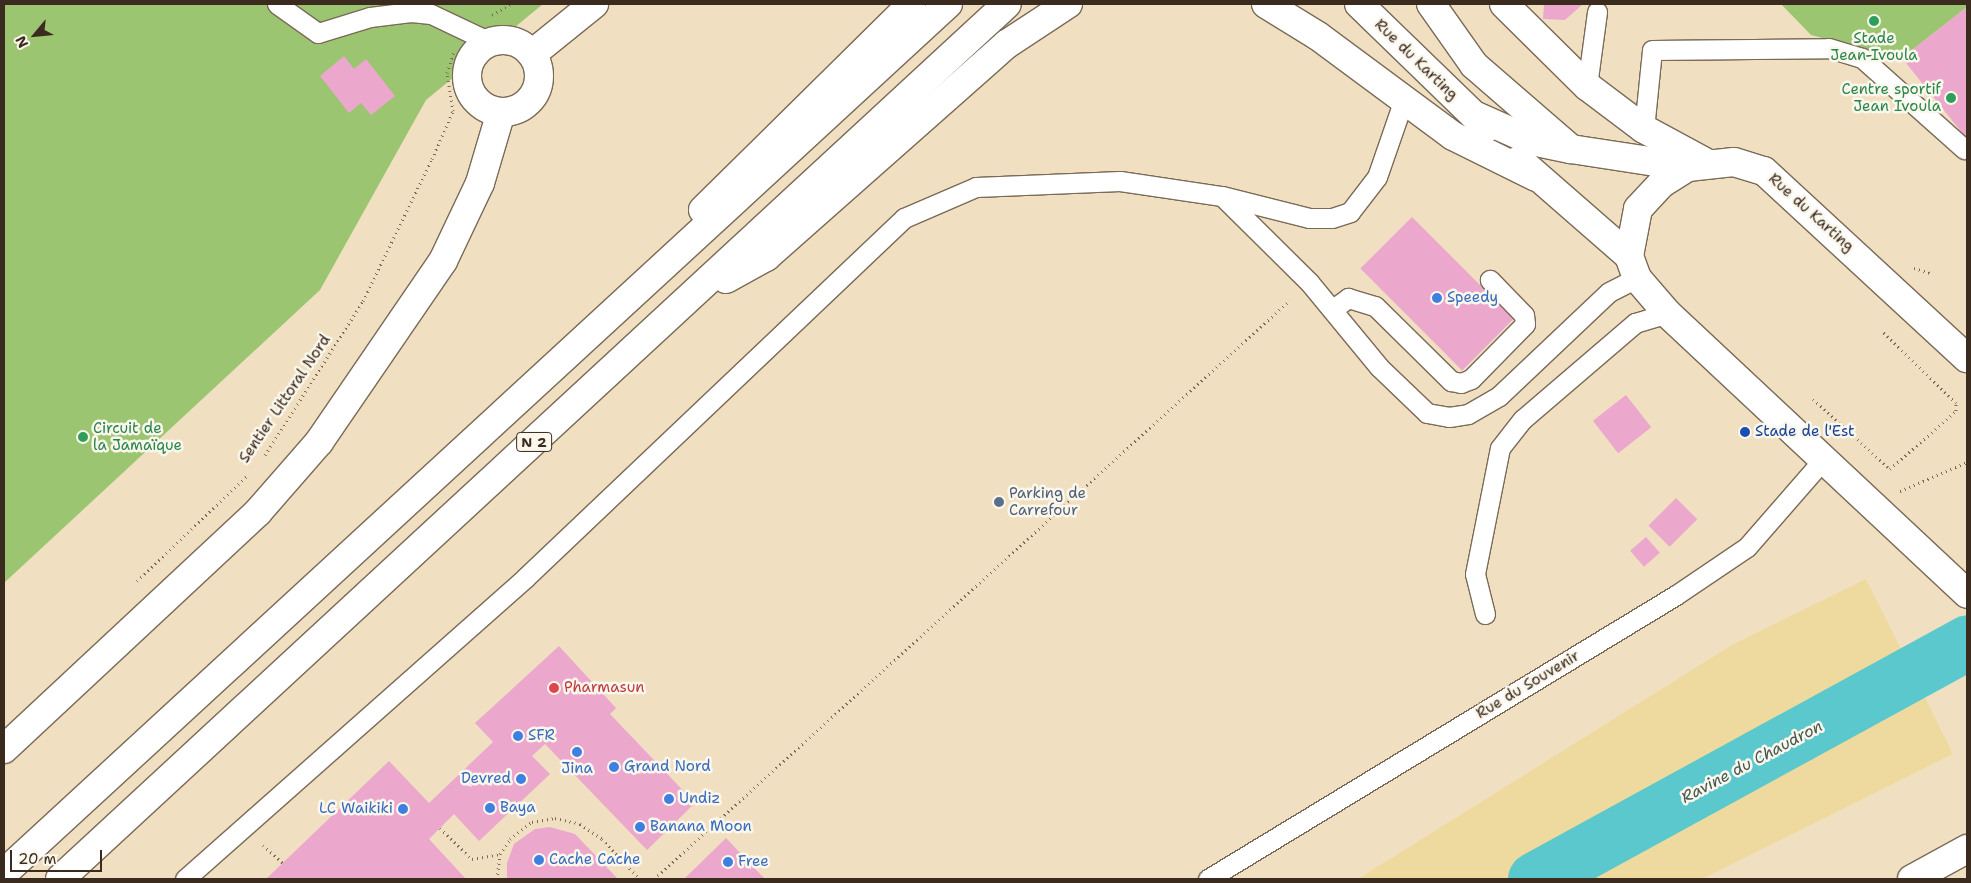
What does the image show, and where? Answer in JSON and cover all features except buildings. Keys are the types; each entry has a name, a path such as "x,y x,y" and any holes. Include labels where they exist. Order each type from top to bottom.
{"main road":[{"path":"532,54 594,4"},
{"path":"660,274 705,206 912,4"},
{"name":"N 2","path":"4,873 660,274 948,4"},
{"name":"N 2","path":"60,879 1007,4"},
{"path":"688,300 766,257 1007,44 1068,4"},
{"path":"1266,4 1318,36 1403,102 1453,136 1536,177"},
{"name":"Rue du Karting","path":"1359,4 1536,177 1633,267 1666,313 1967,594"},
{"path":"1431,4 1474,65 1572,149"},
{"path":"1504,4 1587,86 1644,129 1698,165 1662,183 1638,209 1633,267"},
{"path":"480,37 513,41 532,54 537,65 537,88 523,106 501,112 478,103 467,82 472,58 480,37"},
{"path":"4,749 258,512 319,442 443,261 480,183 501,112"},
{"name":"Rue du Karting","path":"1474,115 1532,141 1572,149 1698,165 1734,162 1764,171 1967,358"},
{"path":"1932,324 1967,336"},
{"path":"1912,879 1967,848"}],"lane":[{"path":"277,4 318,33 370,17 432,9 480,37"},
{"path":"1587,86 1597,12"},
{"path":"1644,129 1652,50 1829,48 1862,58 1964,149"},
{"path":"186,879 525,578 904,218 976,187 1120,181 1222,196 1309,218 1350,212 1377,177 1403,102"},
{"path":"1222,196 1309,282 1379,366 1427,413 1449,417 1468,414 1499,396 1633,267"},
{"path":"1332,310 1348,298 1375,306 1451,381 1461,384 1471,379 1526,324 1524,315 1490,280"},
{"path":"1485,614 1475,574 1500,448 1523,419 1635,323 1666,313"},
{"name":"Rue du Souvenir","path":"1208,879 1667,601 1747,547 1822,460"}],"path":[{"name":"Sentier Littoral Nord","path":"260,464 363,301 453,110 447,73 459,41 480,37"},
{"path":"654,879 1309,282"},
{"path":"1813,399 1890,469 1949,417 1956,403 1882,331"},
{"path":"1869,504 1967,462"},
{"name":"Sentier Littoral Nord","path":"132,586 252,471"},
{"path":"497,879 500,854 510,838 532,822 555,818 580,824 602,839 640,879"},
{"path":"440,828 472,860 500,854"},
{"path":"256,839 283,863"}],"green space":[{"name":"Circuit de la Jamaïque","path":"4,4 543,4 426,100 320,290 4,583"},
{"name":"Stade Jean-Ivoula","path":"1781,4 1967,4 1967,7 1902,58 1811,35"}],"sand":[{"path":"1866,579 1953,754 1702,879 1358,879 1732,645"}],"waterway":[{"name":"Ravine du Chaudron","path":"1535,879 1967,642"}],"place":[{"name":"Stade Jean-Ivoula","path":"1874,21"},
{"name":"Centre sportif Jean Ivoula","path":"1951,98"},
{"name":"Speedy","path":"1437,298"},
{"name":"Stade de l'Est","path":"1745,432"},
{"name":"Circuit de la Jamaïque","path":"83,437"},
{"name":"Parking de Carrefour","path":"999,502"},
{"name":"Pharmasun","path":"554,688"},
{"name":"SFR","path":"518,736"},
{"name":"Jina","path":"577,752"},
{"name":"Grand Nord","path":"614,767"},
{"name":"Devred","path":"521,779"},
{"name":"Undiz","path":"669,799"},
{"name":"Baya","path":"490,808"},
{"name":"LC Waikiki","path":"403,809"},
{"name":"Banana Moon","path":"640,827"},
{"name":"Cache Cache","path":"539,860"},
{"name":"Free","path":"728,862"}]}
